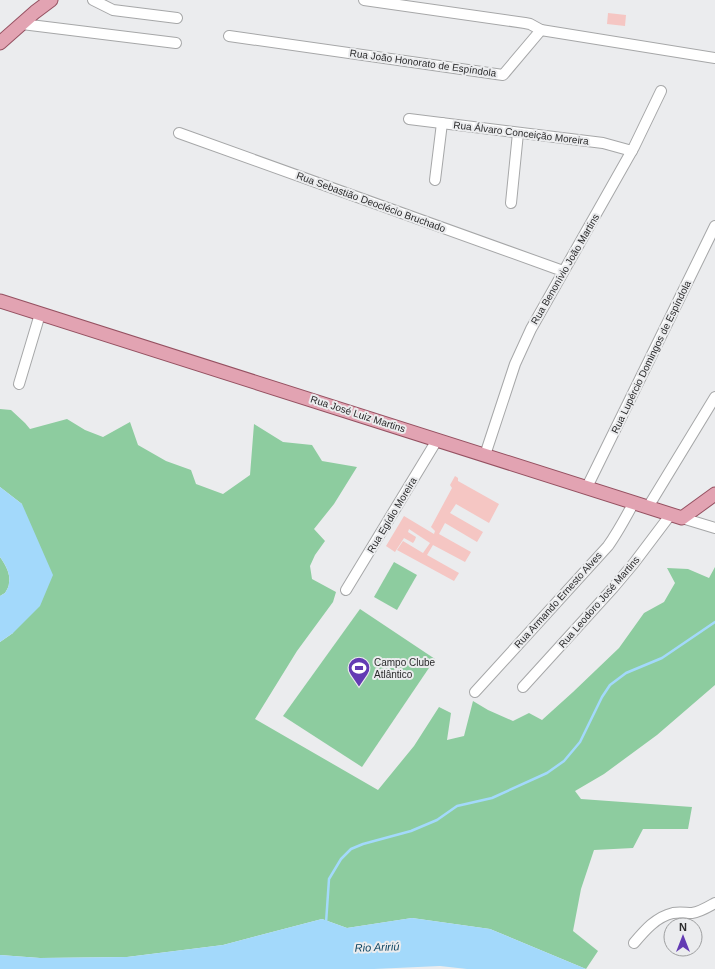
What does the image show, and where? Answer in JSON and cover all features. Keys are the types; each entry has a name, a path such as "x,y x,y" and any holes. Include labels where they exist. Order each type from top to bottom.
{"main road":[{"path":"0,43 5,33 22,24 51,0"},
{"name":"Rua José Luiz Martins","path":"0,301 677,516"},
{"path":"677,516 715,494"}],"street":[{"path":"93,0 113,10 177,18"},
{"path":"364,0 525,23 541,30 715,58"},
{"path":"22,24 176,43"},
{"name":"Rua João Honorato de Espíndola","path":"229,36 503,74 541,30"},
{"name":"Rua Benonívio João Martins","path":"485,455 522,347 563,271 632,151 661,91"},
{"name":"Rua Álvaro Conceição Moreira","path":"409,119 603,143 632,151"},
{"path":"436,180 442,123"},
{"name":"Rua Sebastião Deoclécio Bruchado","path":"179,133 563,271"},
{"path":"511,203 518,133"},
{"name":"Rua Lupércio Domingos de Espíndola","path":"587,488 715,226"},
{"path":"19,384 40,314"},
{"path":"648,507 715,397"},
{"name":"Rua Egídio Moreira","path":"346,590 437,440"},
{"name":"Rua Armando Ernesto Alves","path":"475,692 608,546 622,526 634,502"},
{"name":"Rua José Luiz Martins","path":"677,516 715,528"},
{"name":"Rua Leodoro José Martins","path":"523,687 677,516"},
{"path":"634,943 645,930 661,918 672,913 699,911 715,903"}],"green space":[{"path":"0,409 11,410 30,429 67,419 85,430 103,437 130,422 138,445 166,461 191,470 196,484 223,494 250,475 254,424 283,442 312,445 322,461 357,467 334,504 314,529 325,541 315,555 310,566 312,579 336,592 333,602 297,651 255,719 378,790 414,746 439,707 451,713 447,740 464,736 473,701 488,710 513,721 529,713 542,720 619,648 644,613 664,602 675,583 667,568 688,569 709,578 715,567 715,685 657,735 604,774 575,791 581,799 692,807 688,829 643,829 633,848 594,850 581,889 573,931 598,951 586,969 490,929 412,918 347,928 322,919 223,945 127,957 40,958 0,955 0,642 13,633 22,504 0,487"},
{"path":"0,557 7,569 9,585 5,593 0,596"},
{"path":"394,562 417,575 397,610 374,597"},
{"name":"Campo Clube Atlântico","path":"360,609 435,659 362,767 283,716"}],"water":[{"path":"0,487 22,504 53,575 40,606 13,633 0,642 0,596 5,593 9,585 9,576 0,557"},
{"name":"Rio Aririú","path":"412,918 490,929 586,969 467,969 440,966 374,969 0,969 0,955 40,958 127,957 223,945 322,919 347,928"}],"building":[{"path":"608,13 626,15 625,26 607,24"},
{"path":"455,476 458,478 458,481 499,504 489,523 456,504 450,513 483,532 477,542 445,523 439,534 471,552 465,562 433,545 427,555 459,573 454,581 397,550 403,541 423,553 430,543 409,529 408,532 416,537 413,543 404,538 395,552 386,546 404,516 434,534 435,531 431,527 452,488 450,485"}],"waterway":[{"path":"326,923 329,879 341,859 351,849 363,844 411,831 437,820 457,806 492,798 547,773 564,761 580,742 602,697 610,685 626,673 662,658 715,622"}],"place":[{"name":"Campo Clube Atlântico","path":"359,688"}]}
